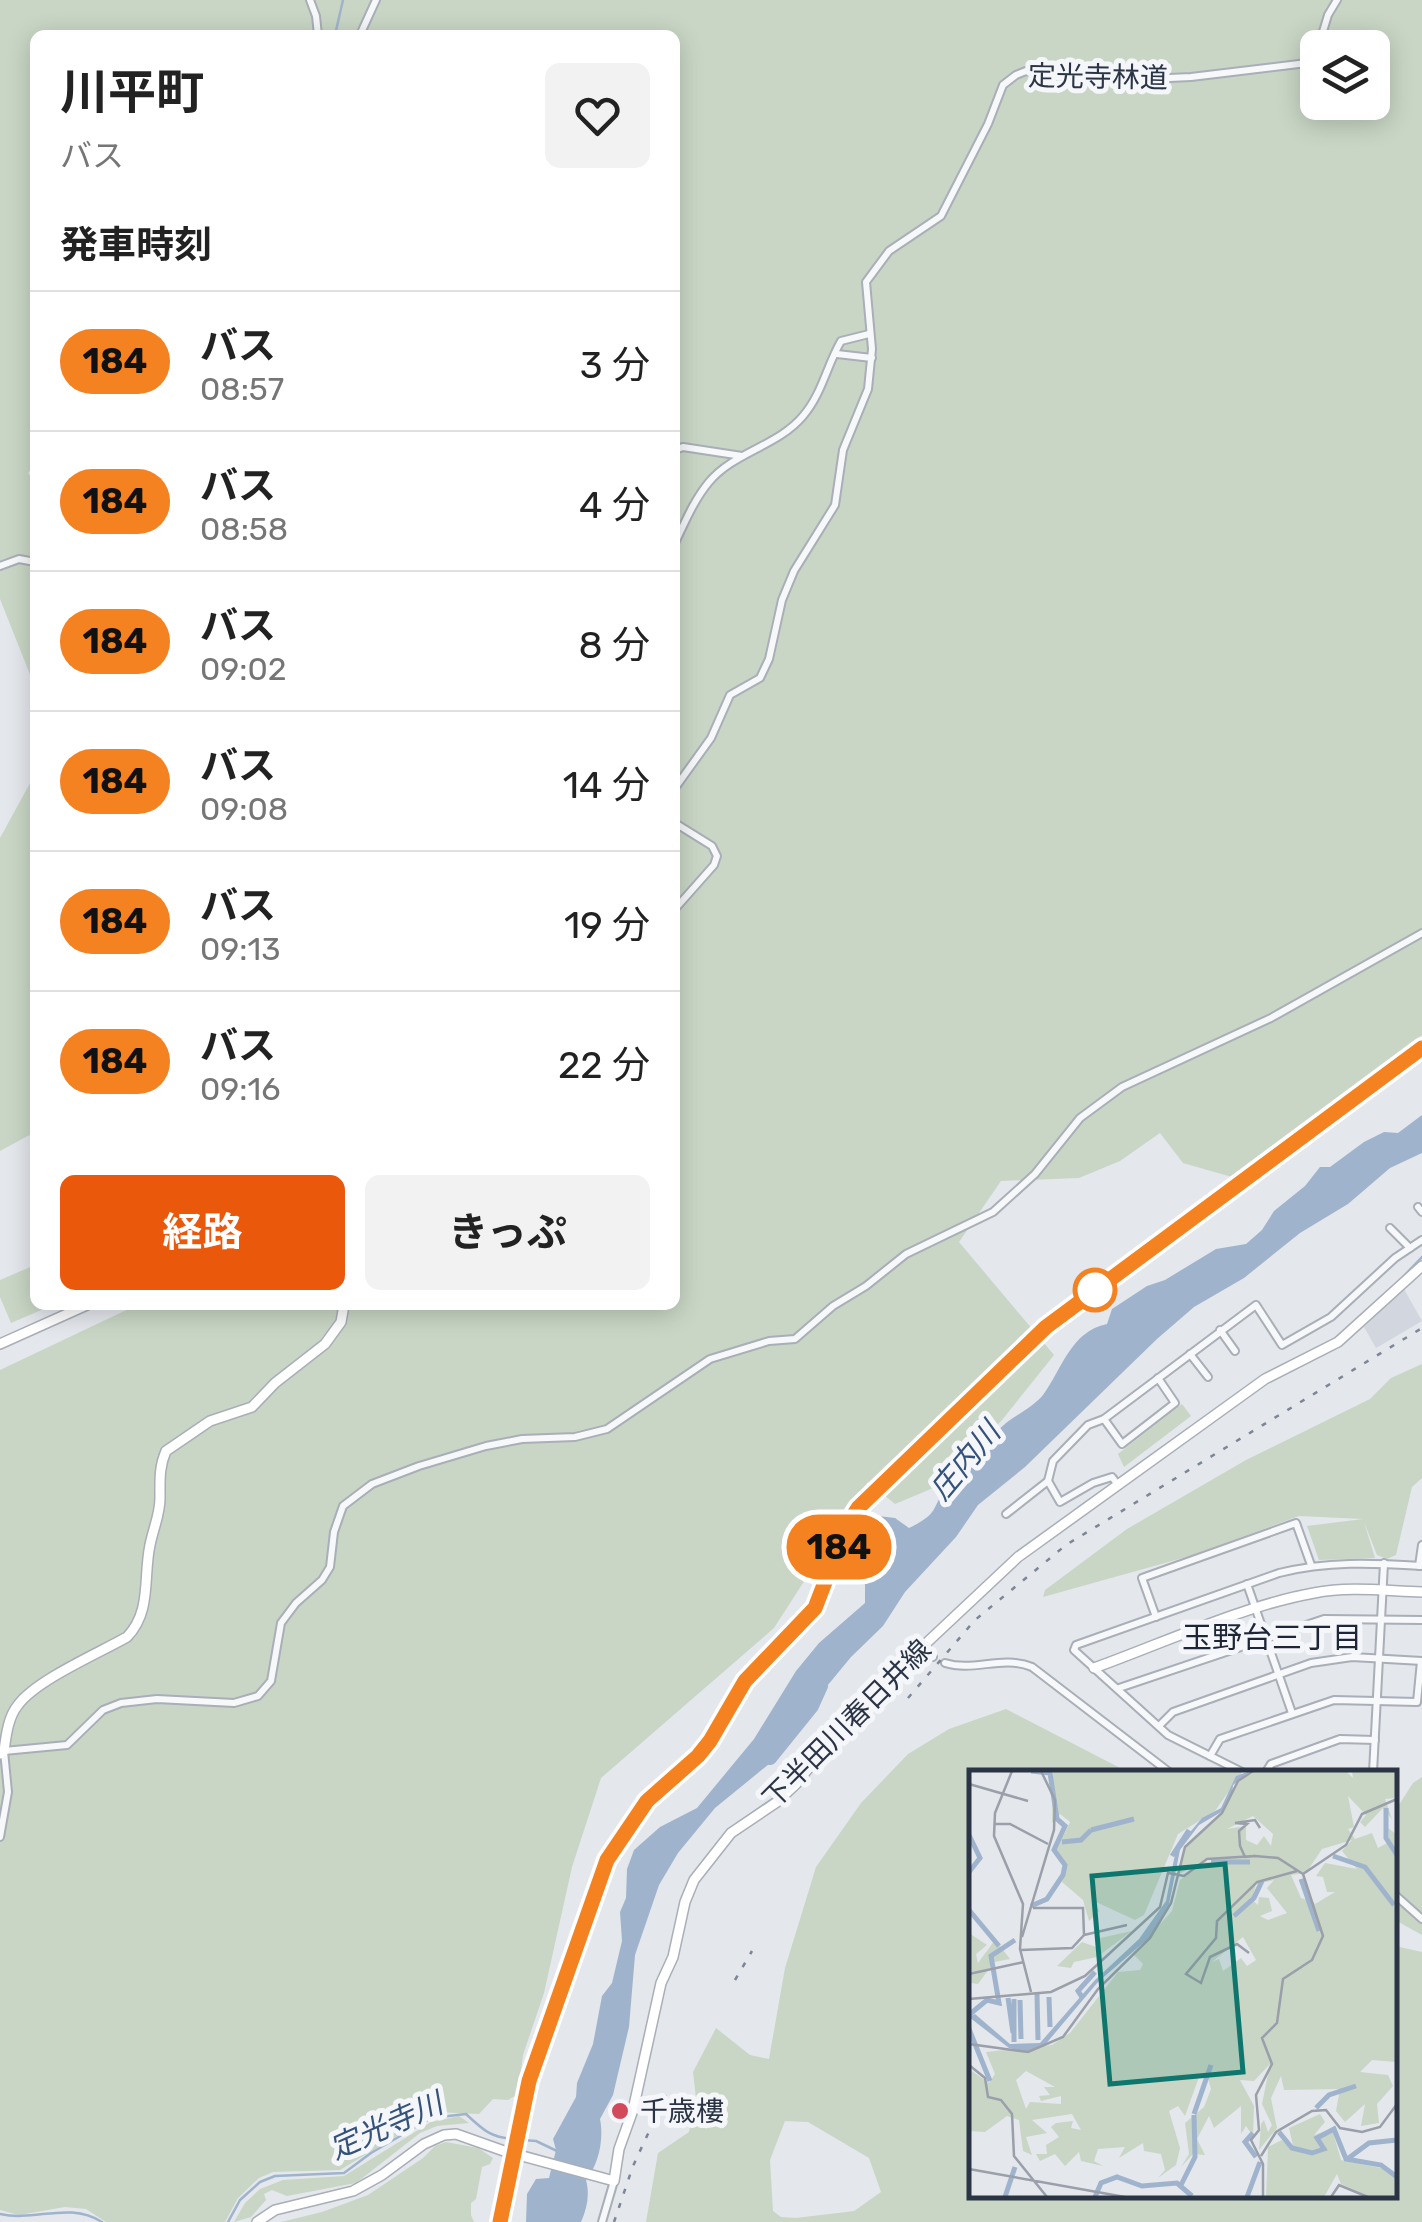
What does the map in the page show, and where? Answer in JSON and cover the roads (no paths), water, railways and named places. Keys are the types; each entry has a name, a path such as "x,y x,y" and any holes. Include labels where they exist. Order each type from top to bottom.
{"main road":[{"path":"500,2222 529,2081 614,1848 647,1801 698,1756 745,1681 815,1608 847,1525 858,1508 1046,1327 1422,1048"},
{"name":"下半田川春日井線","path":"614,2180 618,2148 634,2110 660,1983 673,1957 685,1902 694,1880 731,1833 796,1784 822,1751 922,1647 1018,1557 1265,1379 1355,1330 1422,1266"},
{"path":"0,1344 76,1310"},
{"path":"2,1752 19,1703 37,1688 128,1637 137,1627 143,1611 148,1550 159,1510 158,1480 166,1450 210,1422 252,1407 275,1383 325,1344 341,1322 343,1310"},
{"path":"1094,1668 1256,1609 1328,1590 1422,1592"},
{"path":"257,2222 275,2210 353,2191 444,2135 456,2134 614,2180"}],"street":[{"path":"310,0 317,30"},
{"path":"362,30 376,0"},
{"name":"定光寺林道","path":"1323,30 1337,0"},
{"name":"定光寺林道","path":"869,334 866,282 888,251 940,216 988,124 1003,86 1016,75 1026,72 1126,80 1192,77 1300,64"},
{"path":"680,533 710,480 801,419 816,398 841,341 869,334 872,358 864,406 843,450 834,506 794,571 760,678 730,695 711,738 680,781"},
{"path":"837,354 872,358"},
{"path":"680,448 743,456"},
{"path":"0,566 19,559 30,561"},
{"path":"680,826 712,846 717,856 714,866 680,903"},
{"path":"0,1837 8,1792 2,1752 68,1745 93,1718 121,1703 156,1700 234,1704 258,1696 270,1680 281,1623 330,1567 338,1516 352,1498 372,1484 486,1446 522,1439 575,1437 607,1429 710,1359 769,1341 795,1340 833,1306 906,1254 993,1212 1035,1174 1080,1118 1109,1095 1271,1018 1422,933"},
{"path":"1390,1228 1410,1248"},
{"path":"1006,1514 1048,1481 1053,1461 1088,1425 1104,1419 1256,1305 1282,1344 1331,1317 1422,1240"},
{"path":"1220,1330 1235,1351"},
{"path":"1190,1354 1208,1377"},
{"path":"1104,1419 1122,1444 1175,1402 1158,1378"},
{"path":"1048,1481 1060,1502 1112,1477 1118,1485"},
{"path":"1156,1616 1142,1578 1296,1523 1311,1565"},
{"path":"1238,1770 1168,1735 1074,1650 1076,1645 1311,1565 1420,1566 1422,1545"},
{"path":"1373,1770 1384,1564"},
{"path":"1247,1584 1292,1713"},
{"path":"1118,1688 1324,1618 1422,1620"},
{"path":"922,1647 934,1657"},
{"path":"1159,1726 1173,1712 1278,1673 1331,1659 1421,1661 1416,1702 1334,1700 1220,1739 1210,1756"},
{"path":"945,1664 958,1667 1018,1662 1032,1667 1166,1770"},
{"path":"1267,1770 1271,1764 1340,1739 1375,1740"},
{"path":"1397,1897 1422,1919"},
{"path":"602,2222 614,2180"}],"water":[{"name":"庄内川","path":"1422,1115 1422,1153 1390,1168 1348,1204 1300,1233 1244,1278 1194,1307 1025,1467 978,1505 956,1537 905,1592 883,1626 851,1657 790,1731 769,1764 715,1808 678,1853 659,1885 635,1955 629,2027 613,2095 600,2119 599,2151 586,2180 587,2201 581,2222 526,2222 527,2194 536,2179 549,2178 556,2150 553,2139 576,2097 577,2083 593,2044 602,1996 612,1983 622,1941 620,1912 626,1898 627,1869 634,1850 660,1827 697,1808 754,1739 796,1671 819,1643 865,1603 865,1585 854,1542 864,1525 878,1516 895,1518 909,1528 926,1518 976,1452 1039,1399 1076,1343 1084,1334 1107,1324 1112,1309 1216,1249 1246,1244 1320,1167 1330,1167 1384,1132 1398,1133"}],"waterway":[{"path":"336,30 343,0"},
{"path":"1403,1277 1422,1257"},
{"path":"1118,1479 1267,1373"},
{"path":"1078,1508 1112,1484"},
{"name":"庄内川","path":"770,1758 812,1706 821,1686"},
{"path":"790,1784 804,1767"},
{"path":"738,1823 781,1793"},
{"path":"682,1898 689,1883"},
{"path":"674,1934 679,1911"},
{"name":"定光寺川","path":"228,2222 240,2200 260,2182 275,2176 344,2173 431,2118 466,2114 488,2132 515,2139"},
{"name":"定光寺川","path":"523,2140 536,2141 557,2151"},
{"name":"定光寺川","path":"0,2214 77,2213 102,2222"}],"railway":[{"path":"908,1698 975,1620 1066,1545 1422,1328"},
{"path":"735,1980 752,1951"},
{"path":"614,2222 633,2166 666,2095"}],"place":[{"name":"千歳樓","path":"620,2111"}],"district":[{"name":"玉野台三丁目","path":"1272,1638"}]}
